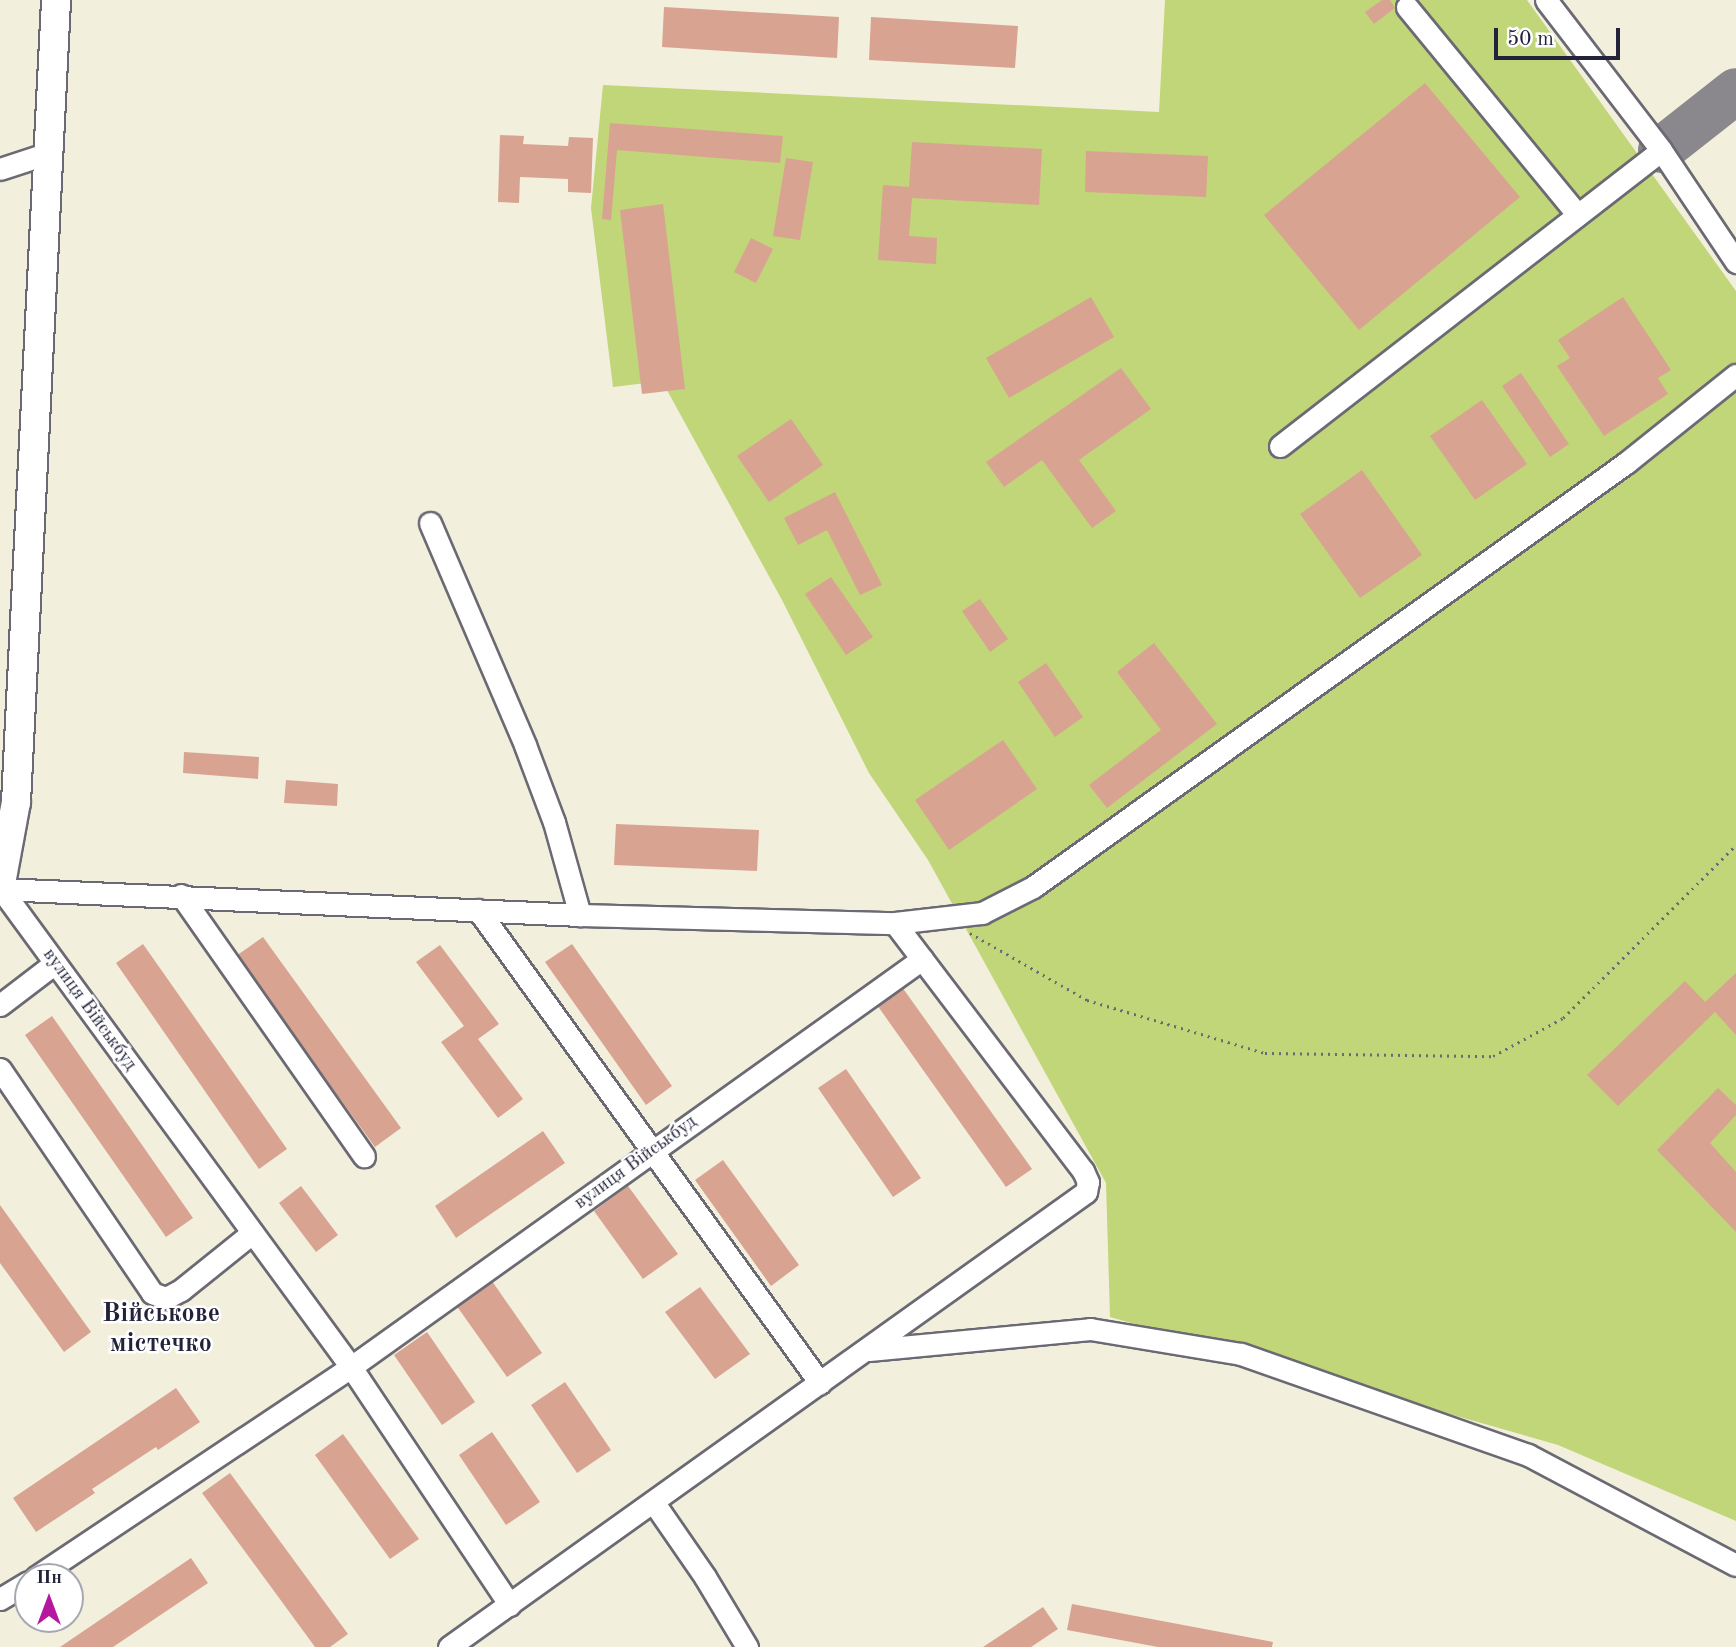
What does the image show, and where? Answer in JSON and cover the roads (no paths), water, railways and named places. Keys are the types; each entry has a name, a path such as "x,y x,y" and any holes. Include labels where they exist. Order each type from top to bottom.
{"main road":[{"path":"1,889 16,802 56,0"}],"street":[{"path":"1546,0 1661,150 1736,262"},
{"path":"1407,7 1578,215"},
{"path":"1280,446 1661,150"},
{"path":"0,169 49,153"},
{"path":"1,889 63,894 181,895 580,915 895,923 982,913 1033,887 1626,463 1736,375"},
{"path":"430,523 525,745 554,822 580,915"},
{"name":"вулиця Військбуд","path":"1,889 351,1367 510,1605"},
{"path":"181,895 364,1156"},
{"path":"478,910 820,1384"},
{"path":"449,1647 1086,1192 1088,1182 1083,1171 895,923"},
{"name":"вулиця Військбуд","path":"57,1563 351,1367 922,959"},
{"path":"0,1005 55,963"},
{"path":"0,1069 152,1293 166,1298 181,1290 252,1233"},
{"path":"867,1350 1090,1329 1241,1354 1528,1455 1736,1565"},
{"path":"654,1503 705,1577 747,1647"}],"district":[{"name":"Військове містечко","path":"161,1330"}]}
